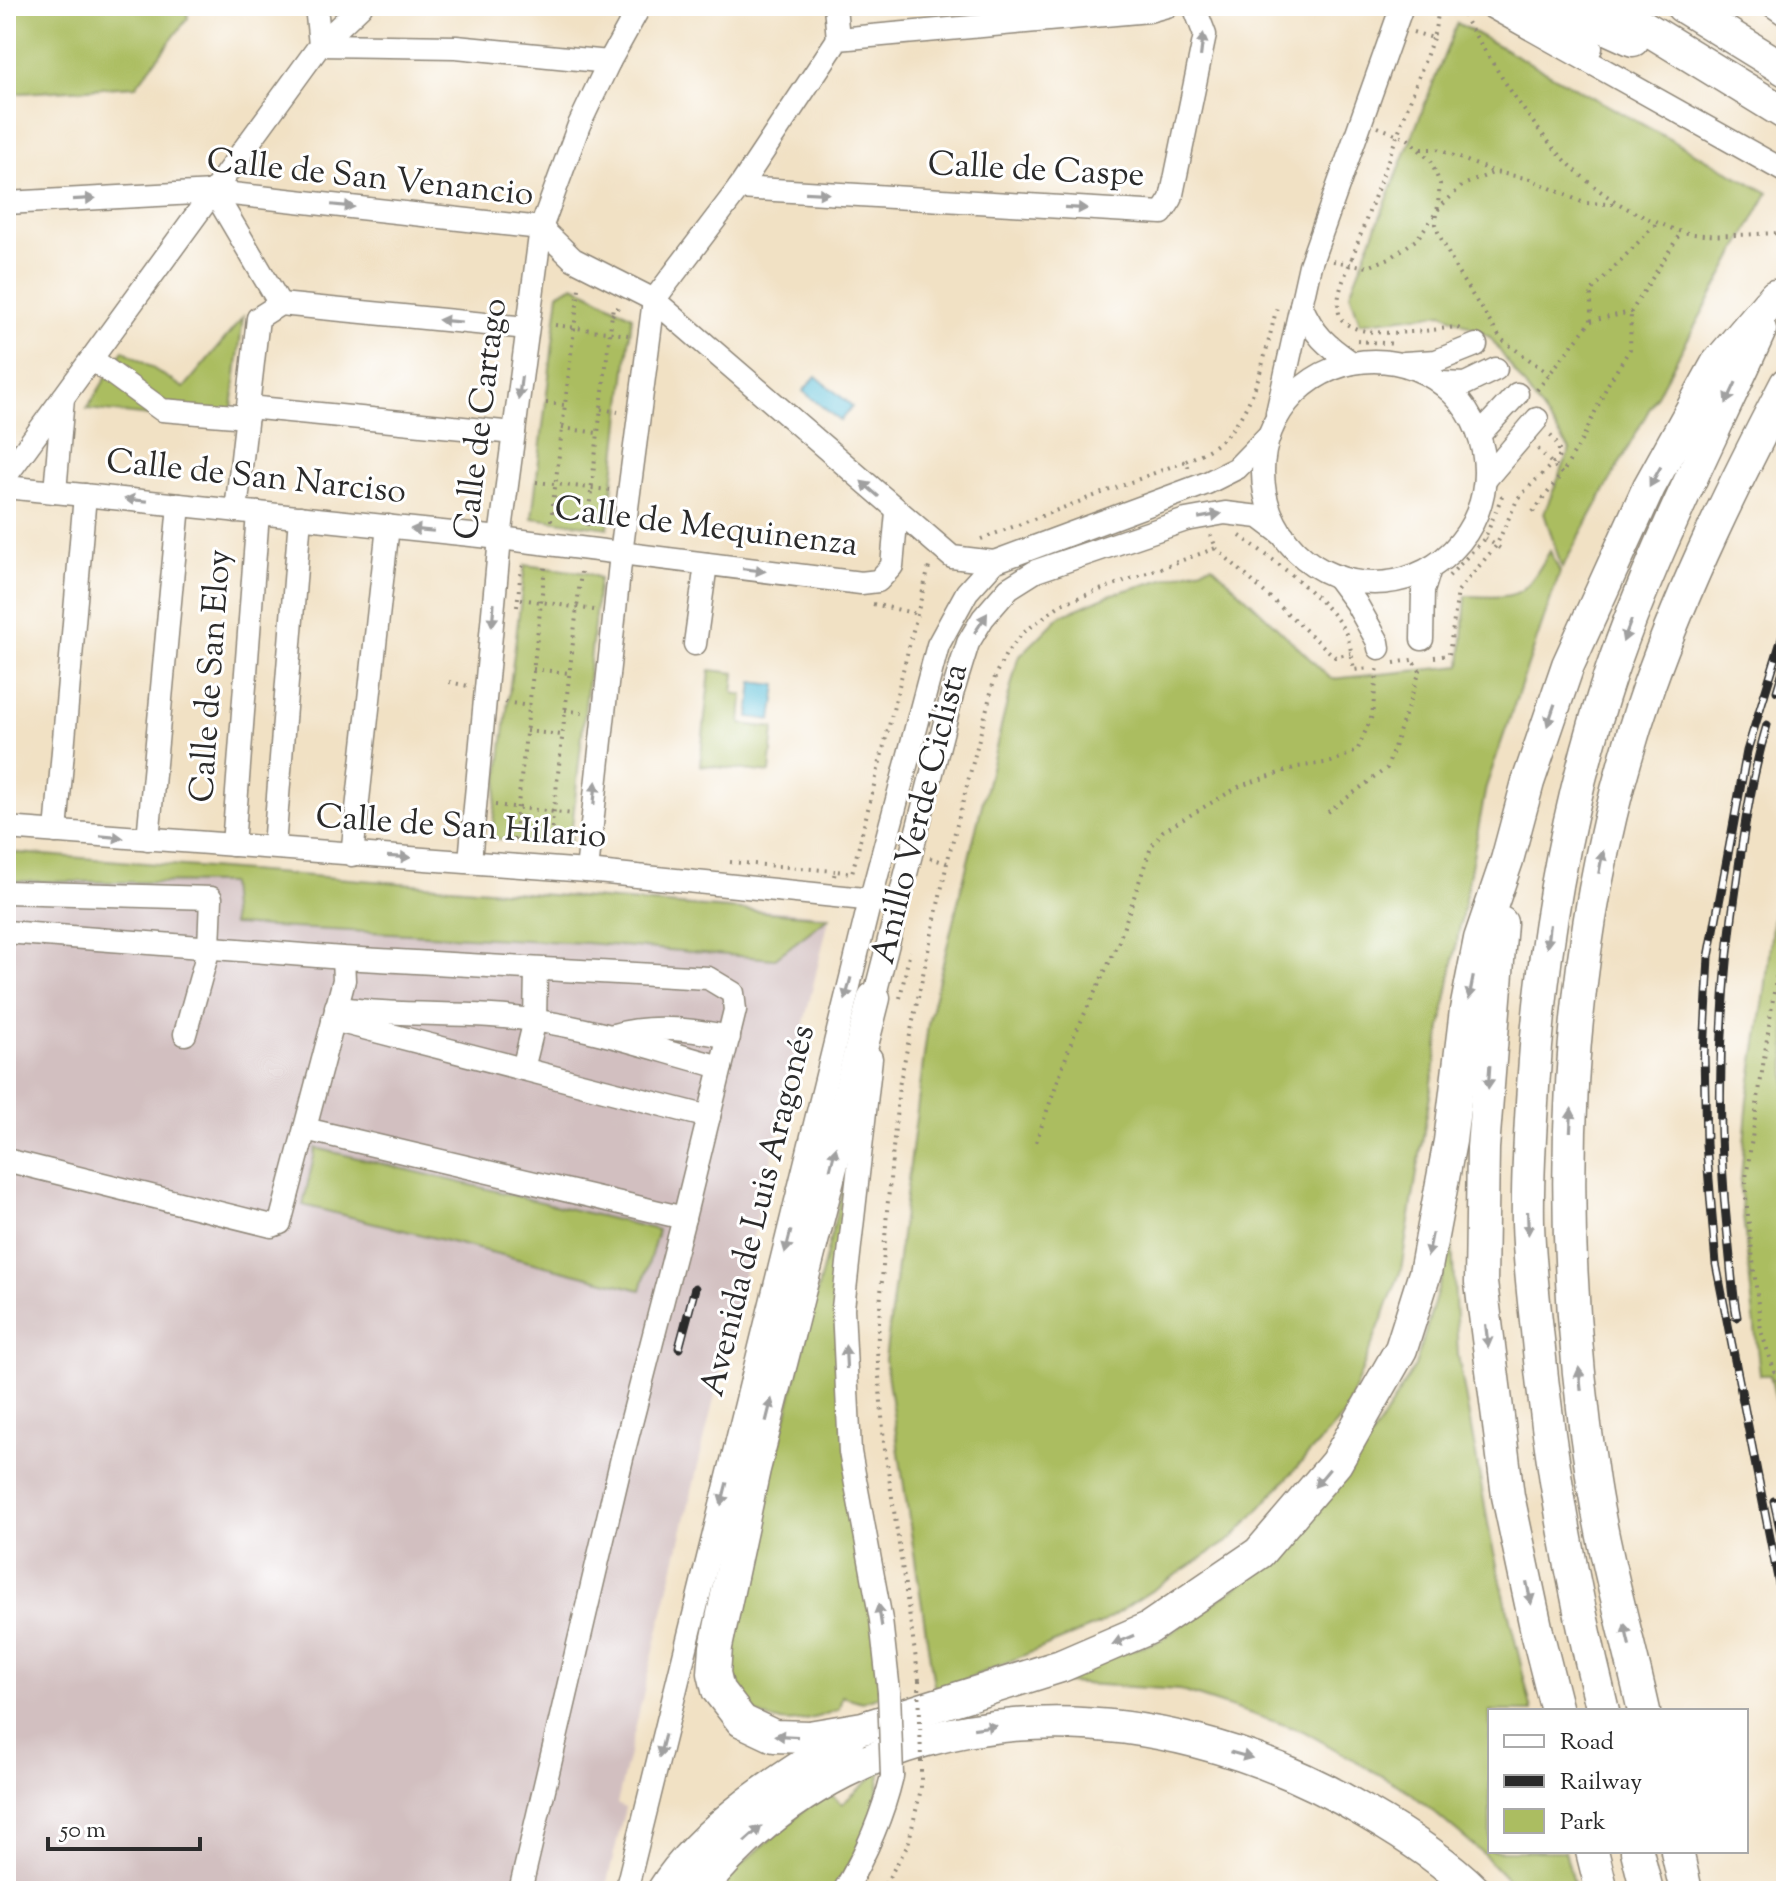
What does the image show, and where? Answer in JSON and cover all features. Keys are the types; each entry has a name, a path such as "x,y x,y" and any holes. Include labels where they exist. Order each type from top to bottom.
{"highway":[{"path":"1568,6 1602,26 1739,87"},
{"path":"1610,6 1786,114"},
{"path":"1682,6 1786,70"},
{"path":"887,1000 754,1469 716,1647 714,1673 718,1690 742,1721 774,1736 809,1737 863,1728 1061,1666 1149,1628 1259,1553 1336,1463 1401,1349 1425,1273 1450,1141 1466,1010 1480,939 1568,665 1649,487 1717,364 1780,287"},
{"path":"1602,1709 1580,1620 1558,1493 1540,1371 1528,1224 1528,1152 1537,1026 1553,895 1571,808 1612,671 1675,518 1780,287"},
{"path":"1644,1709 1593,1485 1580,1382 1572,1287 1570,1169 1575,1033 1593,902 1609,820 1649,687 1681,602 1711,535 1786,384"},
{"path":"1507,860 1483,1148 1481,1283 1508,1496 1556,1709"},
{"path":"699,1891 719,1866 757,1830 810,1789 856,1765 938,1736 985,1726 1043,1722 1161,1734 1250,1757 1326,1788 1404,1835 1475,1891"},
{"path":"663,1891 700,1847 738,1811 793,1771 863,1728"},
{"path":"1592,1853 1602,1891"},
{"path":"1638,1853 1647,1891"},
{"path":"1677,1853 1686,1891"}],"street":[{"path":"316,6 320,45"},
{"path":"6,476 320,45 361,6"},
{"name":"Calle de Cartago","path":"470,861 500,538 541,228 579,125 640,6"},
{"path":"587,871 621,554 654,300 739,188 838,39 835,6"},
{"path":"838,39 1149,11 1167,6"},
{"name":"Calle de Caspe","path":"739,188 1162,213 1171,199 1205,35 1194,6"},
{"path":"1283,535 1271,512 1264,487 1264,461 1313,256 1402,6"},
{"path":"1490,6 1783,170"},
{"path":"1773,6 1786,15"},
{"path":"1535,9 1599,54 1783,170"},
{"path":"320,45 456,47 609,62"},
{"path":"214,192 280,304 527,328"},
{"name":"Calle de San Venancio","path":"6,203 214,192 541,228 573,259 654,300 952,557 994,562"},
{"name":"Calle de San Eloy","path":"233,845 247,512 247,412 258,318 280,304"},
{"path":"1301,305 1311,327 1326,345 1352,363"},
{"path":"994,562 1195,487 1237,468 1272,428 1290,399 1329,370 1403,354 1436,361 1476,345"},
{"path":"1403,354 1420,371 1441,383 1457,398 1479,435 1484,457 1485,480 1480,507 1468,531 1423,591 1422,639"},
{"path":"92,359 162,410 247,412 514,433"},
{"path":"1441,383 1465,384 1496,369"},
{"path":"55,492 63,398"},
{"path":"1479,435 1528,420"},
{"path":"1485,480 1528,420"},
{"name":"Calle de San Narciso","path":"6,487 500,538"},
{"path":"56,832 85,495"},
{"path":"148,839 179,505"},
{"name":"Calle de Mequinenza","path":"500,538 861,583 878,581 892,566 897,512"},
{"path":"844,1891 877,1828 892,1776 889,1692 881,1620 850,1452 843,1308 873,1045 887,1000 894,923 968,643 983,618 1009,588 1036,571 1186,520 1210,527 1225,513 1259,517 1283,535 1306,560 1352,581 1384,583 1435,577"},
{"path":"274,847 300,517"},
{"path":"352,855 388,526"},
{"name":"Avenida de Luis Aragonés","path":"626,1891 878,899 938,645 967,592 994,562"},
{"path":"695,644 706,564"},
{"path":"1336,576 1378,642 1378,657"},
{"name":"Calle de San Hilario","path":"6,828 470,861 878,899"},
{"path":"894,923 878,899 904,885"},
{"path":"6,892 211,898 209,948 185,1034"},
{"path":"6,932 343,958 708,978 733,993 735,1010 729,1037 622,1458 520,1891"},
{"path":"6,1160 272,1226 280,1223 344,980 343,958"},
{"path":"523,1069 535,1020 536,970"},
{"path":"335,1014 535,1020 614,1035 634,1044 721,1067"},
{"path":"335,1014 523,1069 709,1117"},
{"path":"614,1035 635,1028 705,1032 729,1037"},
{"path":"305,1129 684,1218"}],"path":[{"path":"1440,6 1433,38 1340,291 1338,309 1347,327 1362,331 1412,333 1456,327 1476,345"},
{"path":"1460,8 1535,127 1569,166 1617,204 1681,232 1712,235 1786,233"},
{"path":"1361,121 1397,135 1421,149 1431,161 1438,177 1438,232 1449,257 1501,339 1549,374"},
{"path":"1421,149 1437,149 1495,172 1530,179 1584,203 1617,204"},
{"path":"1313,256 1349,266 1368,267 1392,257 1417,239 1439,209 1463,185 1495,172"},
{"path":"1530,460 1528,420 1549,374 1591,321 1591,291 1658,222"},
{"path":"1533,512 1562,474 1583,438 1608,384 1630,349 1631,312 1681,232"},
{"path":"551,521 579,288"},
{"path":"976,539 984,539 1186,461 1213,447 1240,418 1256,380 1281,294"},
{"path":"587,526 613,306"},
{"path":"1591,321 1631,312"},
{"path":"555,325 630,335"},
{"path":"1350,340 1403,354"},
{"path":"546,403 565,405"},
{"path":"601,409 621,412"},
{"path":"1210,527 1216,548 1335,657 1351,653 1412,660 1449,655 1458,591 1499,548 1518,498 1560,456 1558,445 1528,420"},
{"path":"1528,420 1552,463 1562,474"},
{"path":"562,428 598,433"},
{"path":"1186,461 1195,487"},
{"path":"1435,577 1485,538 1504,491 1512,481"},
{"path":"536,482 612,490"},
{"path":"1227,534 1240,536 1264,552 1329,610 1345,632 1354,670 1378,657"},
{"path":"1485,538 1499,548"},
{"path":"881,1891 908,1845 921,1789 921,1762 919,1680 884,1443 877,1349 899,1086 947,863 996,673 1022,634 1061,604 1216,548"},
{"path":"514,840 545,567"},
{"path":"550,844 581,572"},
{"path":"521,599 596,611"},
{"path":"1036,1142 1072,1040 1118,944 1151,847 1163,831 1179,820 1240,786 1297,767 1331,762 1357,751 1372,716 1378,657"},
{"path":"1328,812 1387,768 1420,671 1412,660"},
{"path":"533,669 569,673"},
{"path":"508,703 529,706"},
{"path":"565,710 585,713"},
{"path":"526,731 562,735"},
{"path":"495,805 574,814"},
{"name":"Anillo Verde Ciclista","path":"927,871 930,858 947,863"},
{"path":"1786,913 1746,1178 1761,1331 1786,1406"},
{"name":"Anillo Verde Ciclista","path":"887,1000 912,940"}],"shaded area":[{"path":"6,852 830,915 617,1804 625,1808 605,1891 6,1891"}],"green space":[{"path":"6,6 187,6 188,18 136,86 6,94"},
{"path":"1457,23 1768,193 1562,568 1544,513 1570,450 1490,337 1443,313 1360,323 1350,293"},
{"path":"574,285 632,316 608,528 532,518 559,293"},
{"path":"243,317 230,425 87,409 123,350 184,388"},
{"path":"1550,551 1560,572 1486,787 1442,1022 1401,1270 1345,1414 1233,1538 1100,1624 935,1692 885,1360 928,1024 1018,658 1060,616 1109,595 1212,565 1331,679 1461,666 1466,596 1498,597 1518,592 1533,579"},
{"path":"525,565 587,573 599,578 570,846 491,838"},
{"path":"710,670 735,673 733,693 743,695 741,724 774,728 770,773 700,765"},
{"path":"1786,850 1786,1443 1770,1375 1760,1375 1740,1188 1748,1099 1765,992 1777,879"},
{"path":"6,852 829,917 774,959 586,943 232,925 229,883 6,881"},
{"path":"316,1148 658,1230 641,1290 303,1205"},
{"path":"849,1163 837,1313 883,1695 862,1702 842,1696 839,1709 811,1719 785,1722 772,1720 748,1707 735,1693 724,1667"},
{"path":"1452,1243 1458,1355 1491,1540 1532,1709 1488,1709 1488,1853 1566,1853 1575,1891 1518,1891 1482,1853 1410,1792 1303,1731 1179,1690 1035,1681 1159,1641 1254,1575 1314,1516 1370,1440 1415,1366"},
{"path":"882,1769 871,1826 835,1891 711,1891 826,1791 842,1804"}],"water":[{"path":"816,376 852,406 840,421 803,391"},
{"path":"753,682 777,685 772,720 749,717"}],"railway":[{"path":"1786,625 1747,751 1709,957 1704,1053 1706,1144 1716,1264 1786,1619"},
{"path":"1777,691 1786,661"},
{"path":"1737,1317 1721,1148 1723,1015 1743,841 1767,725"},
{"path":"679,1348 695,1288"},
{"path":"1774,1501 1786,1556"}]}
